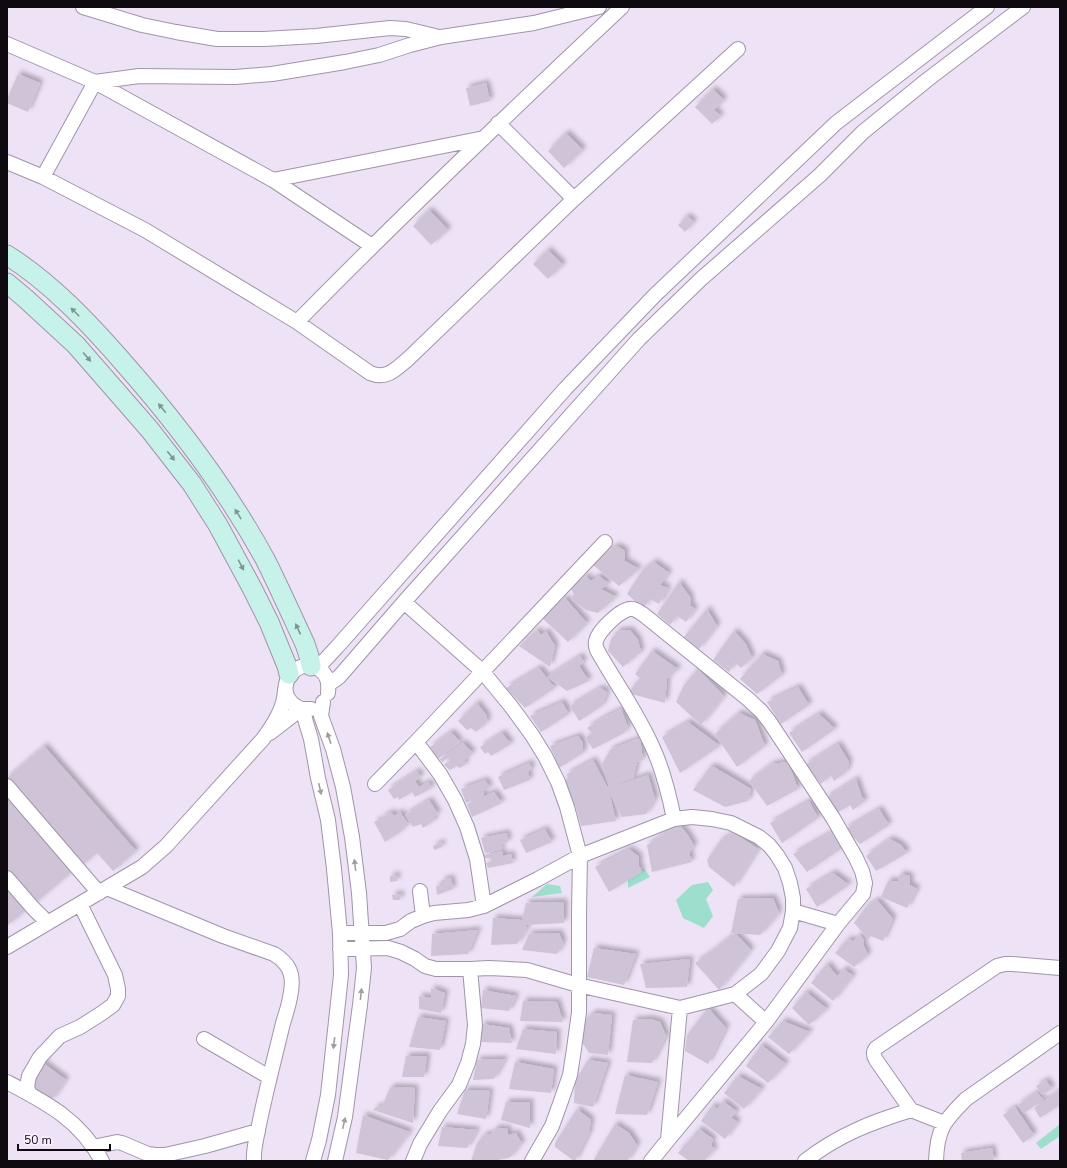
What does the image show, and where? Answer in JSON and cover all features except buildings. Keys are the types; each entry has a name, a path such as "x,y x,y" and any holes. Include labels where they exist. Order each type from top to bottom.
{"street":[{"path":"83,7 142,25 217,39 264,39 316,36 390,28 406,29 440,37"},
{"path":"95,82 139,76 235,77 307,69 379,55 440,37 534,23 599,7"},
{"path":"298,322 372,246 498,123 622,7"},
{"path":"7,947 142,868 166,846 263,739 272,727 280,711 287,681 299,667 313,666 322,663 565,389 655,295 836,123 987,7"},
{"path":"329,684 339,677 638,340 682,297 741,243 820,175 863,132 926,80 1023,7"},
{"path":"7,44 95,82 273,180 372,246"},
{"path":"7,162 43,177 145,230 298,322 370,373 376,376 382,376 397,369 574,199 738,49"},
{"path":"43,177 95,82"},
{"path":"498,123 574,199"},
{"path":"273,180 484,138"},
{"path":"7,255 43,282 73,309 106,343 172,420 223,490 265,560 305,644 313,666 325,674 329,684 328,694 318,707 302,709 293,704 287,698 287,666 269,622 242,567 192,484 150,430 76,345 7,283"},
{"path":"375,784 605,542"},
{"path":"404,602 482,672 510,704 532,734 558,782 567,807 580,856 579,1012 570,1075 552,1126 532,1161"},
{"path":"651,1161 766,1022 838,924 863,894 865,885 864,877 856,858 833,818 780,736 761,710 644,615 633,609 629,609 620,614 600,632 595,644 599,654 643,726 653,746 662,769 674,820"},
{"path":"323,702 321,716 333,749 341,780 352,837 359,893 364,968 345,1117 335,1161"},
{"path":"263,739 302,709"},
{"path":"302,709 311,738 318,778 328,820 340,933 341,975 328,1095 313,1161"},
{"path":"416,742 440,774 455,800 467,827 477,859 484,906"},
{"path":"7,786 103,890 274,954 287,966 291,975 292,984 289,1002 269,1077 256,1141 254,1161"},
{"path":"340,933 386,933 400,928 423,916 434,913 468,910 484,906 538,880 580,856 674,820 692,817 731,823 759,837 769,845 785,868 791,891 793,911 790,928 762,974 735,994 680,1008 578,985 527,970 489,968 436,969 425,966 401,952 388,948 340,949"},
{"path":"7,878 48,923"},
{"path":"420,891 423,916"},
{"path":"29,1094 27,1087 29,1076 40,1057 60,1036 80,1027 102,1013 113,1005 118,996 115,975 80,904"},
{"path":"793,911 838,924"},
{"path":"400,928 401,952"},
{"path":"944,1123 911,1110 876,1060 874,1053 876,1048 1001,964 1060,968"},
{"path":"413,1161 420,1144 440,1111 459,1085 468,1063 473,1044 475,1025 470,969"},
{"path":"735,994 766,1022"},
{"path":"668,1140 680,1008"},
{"path":"936,1161 938,1136 944,1123 957,1108 1060,1033"},
{"path":"204,1039 269,1077"},
{"path":"7,1082 42,1100 63,1114 93,1146 102,1161"},
{"path":"806,1161 830,1143 840,1138 878,1121 911,1110"},
{"path":"93,1146 117,1142 148,1154 165,1155 205,1146 258,1131"}],"shaded area":[{"path":"644,868 650,877 628,888 628,880"},
{"path":"708,882 713,890 706,899 713,916 704,928 683,918 676,900 692,885"},
{"path":"547,884 560,886 562,893 532,897"},
{"path":"1060,1124 1060,1136 1041,1149 1036,1143"}]}
